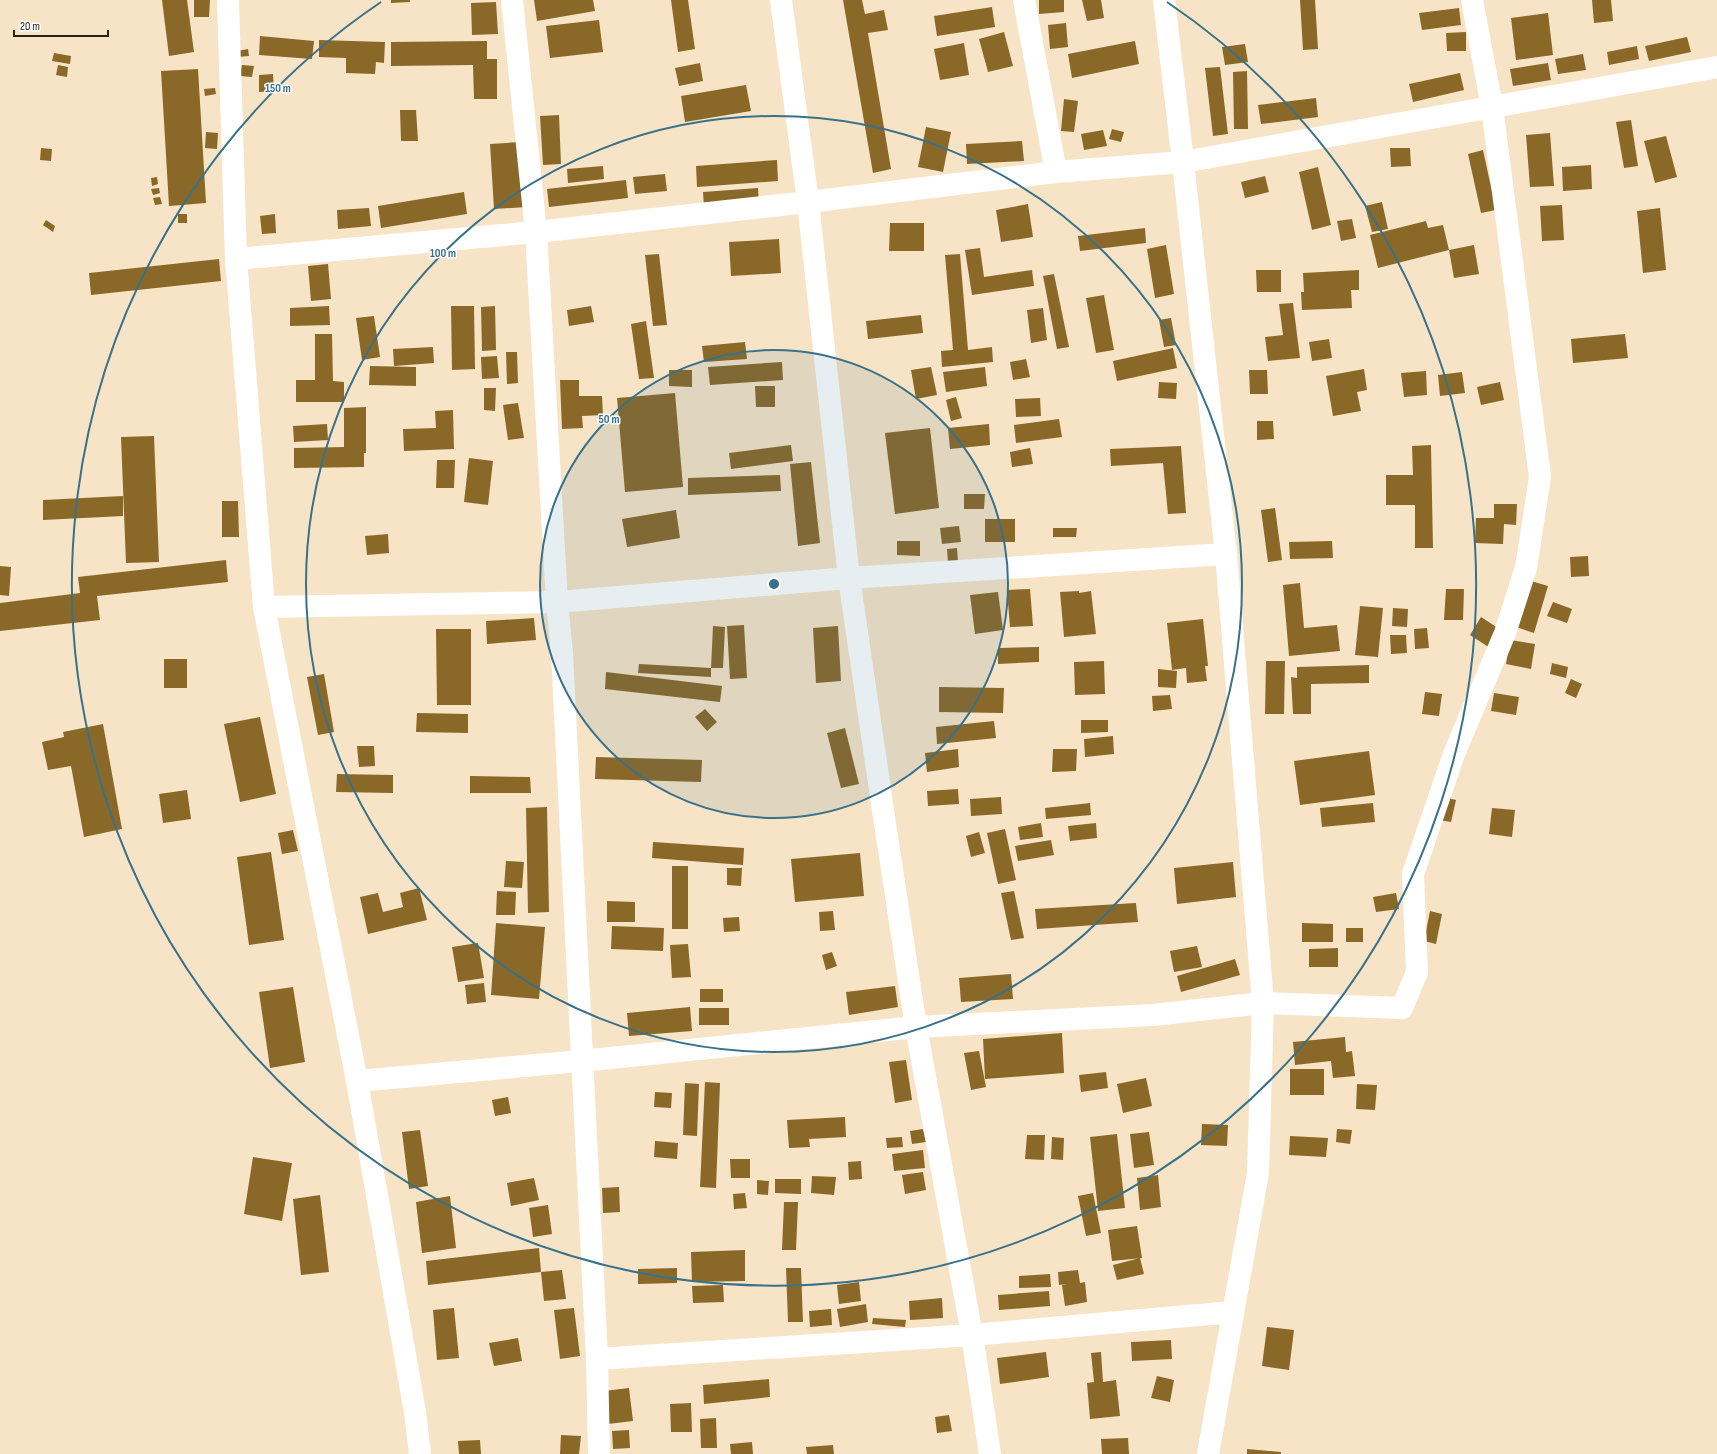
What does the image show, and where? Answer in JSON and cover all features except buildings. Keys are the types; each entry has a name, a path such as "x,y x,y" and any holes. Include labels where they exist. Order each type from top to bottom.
{"street":[{"path":"228,0 236,259 264,607 357,1082 415,1412 420,1454"},
{"path":"512,0 536,232 557,602 562,653 581,1061 597,1359 599,1454"},
{"path":"781,0 808,202 849,578 916,1026 972,1335 990,1454"},
{"path":"1024,0 1056,172"},
{"path":"1164,0 1226,554 1263,1003 1258,1173 1208,1454"},
{"path":"357,1082 581,1061 916,1026 1153,1015 1263,1003 1402,1008 1418,972 1413,874 1454,754 1505,633 1526,568 1540,477 1492,107 1472,0"},
{"path":"236,259 536,232 808,202 1056,172 1183,162 1717,67"},
{"path":"264,607 557,602 849,578 1226,554"},
{"path":"597,1359 972,1335 1233,1312"}]}
